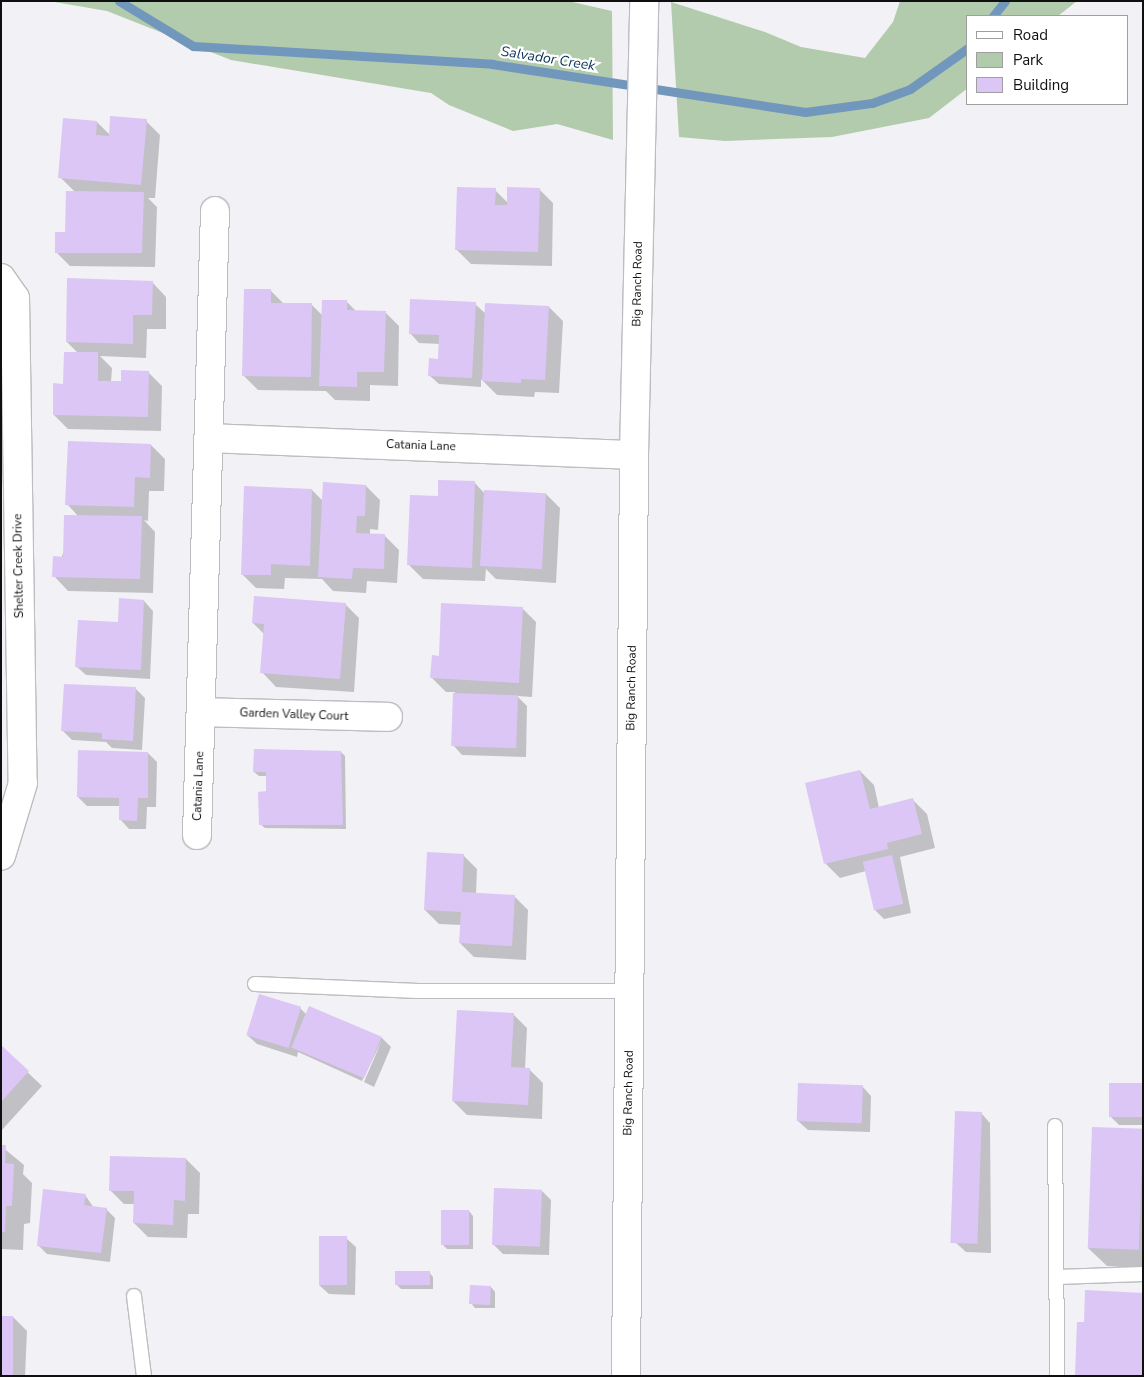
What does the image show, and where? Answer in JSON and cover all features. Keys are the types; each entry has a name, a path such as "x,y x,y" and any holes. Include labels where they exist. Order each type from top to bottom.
{"street":[{"name":"Big Ranch Road","path":"626,1376 634,454 644,1"},
{"name":"Catania Lane","path":"197,834 215,211"},
{"name":"Shelter Creek Drive","path":"1,278 15,298 10,474 23,783 1,856"},
{"name":"Catania Lane","path":"208,438 634,454"},
{"name":"Garden Valley Court","path":"201,712 388,718"}],"lane":[{"path":"255,984 418,991 630,991"},
{"path":"1055,1126 1057,1376"},
{"path":"1057,1277 1143,1274"},
{"path":"134,1296 144,1376"}],"green space":[{"path":"49,1 568,1 612,11 613,140 557,124 513,131 449,105 431,93 231,60 107,11"},
{"path":"900,1 1077,1 1059,15 966,15 966,90 929,118 832,137 725,141 679,137 671,2 765,32 801,47 865,58 893,22"}],"building":[{"path":"110,116 147,119 141,185 58,178 63,118 97,121 96,135 109,136"},
{"path":"457,187 496,188 495,205 507,205 507,187 540,188 538,252 455,250"},
{"path":"66,191 144,192 142,253 55,253 55,232 65,232"},
{"path":"67,278 153,281 152,315 133,315 133,344 66,342"},
{"path":"244,289 271,289 271,303 312,303 311,377 242,376"},
{"path":"410,299 476,302 472,378 428,376 429,358 438,359 439,335 409,334"},
{"path":"322,300 347,300 347,310 386,311 384,372 357,372 357,387 319,386"},
{"path":"485,303 549,306 545,380 521,379 521,383 482,381"},
{"path":"64,352 98,352 98,381 121,381 121,370 149,371 148,417 53,415 53,383 63,384"},
{"path":"68,441 151,444 150,478 135,477 134,507 65,505"},
{"path":"438,480 475,481 472,568 407,565 410,495 438,496"},
{"path":"323,482 366,485 365,516 357,516 356,533 385,534 384,569 353,568 352,579 318,577"},
{"path":"244,486 312,489 310,566 271,564 271,575 241,575"},
{"path":"484,490 546,493 542,569 480,566"},
{"path":"64,515 142,516 140,579 52,577 53,556 63,557"},
{"path":"254,596 346,603 340,679 260,673 264,624 252,623"},
{"path":"119,598 144,600 141,670 75,667 78,620 118,622"},
{"path":"441,603 523,607 519,683 430,678 432,655 439,656"},
{"path":"64,684 136,687 133,741 102,739 102,733 61,731"},
{"path":"453,693 518,695 516,748 451,746"},
{"path":"254,749 341,751 343,825 259,825 258,792 266,791 266,772 253,772"},
{"path":"78,750 148,752 148,798 138,798 137,821 119,820 119,798 77,797"},
{"path":"860,770 870,809 913,798 922,834 887,843 888,849 824,864 805,783"},
{"path":"427,852 464,854 462,892 515,895 512,946 459,943 461,912 424,910"},
{"path":"892,855 903,904 874,910 863,862"},
{"path":"259,994 301,1007 289,1048 246,1035"},
{"path":"309,1006 382,1037 364,1078 291,1047"},
{"path":"457,1010 514,1013 511,1067 530,1068 528,1105 452,1101"},
{"path":"1,1045 29,1071 1,1102"},
{"path":"798,1083 863,1085 862,1123 797,1121"},
{"path":"1109,1083 1143,1083 1143,1117 1109,1117"},
{"path":"955,1111 982,1112 977,1244 950,1243"},
{"path":"1092,1127 1143,1129 1139,1250 1088,1248"},
{"path":"1,1145 6,1145 5,1163 14,1164 12,1206 6,1206 5,1232 1,1232"},
{"path":"110,1156 186,1158 185,1201 174,1200 173,1225 133,1223 134,1191 109,1191"},
{"path":"494,1188 542,1190 540,1247 492,1245"},
{"path":"43,1189 86,1194 84,1205 107,1208 101,1253 37,1246"},
{"path":"441,1210 469,1210 469,1245 441,1245"},
{"path":"319,1236 347,1236 347,1285 319,1285"},
{"path":"395,1271 430,1271 430,1285 395,1285"},
{"path":"470,1285 491,1286 490,1305 469,1304"},
{"path":"1085,1290 1143,1293 1143,1376 1075,1376 1077,1322 1084,1322"},
{"path":"1,1316 13,1316 13,1376 1,1376"}],"waterway":[{"name":"Salvador Creek","path":"119,1 193,46 492,64 805,112 872,103 910,89 966,49"},
{"name":"Salvador Creek","path":"994,15 1005,1"}]}
